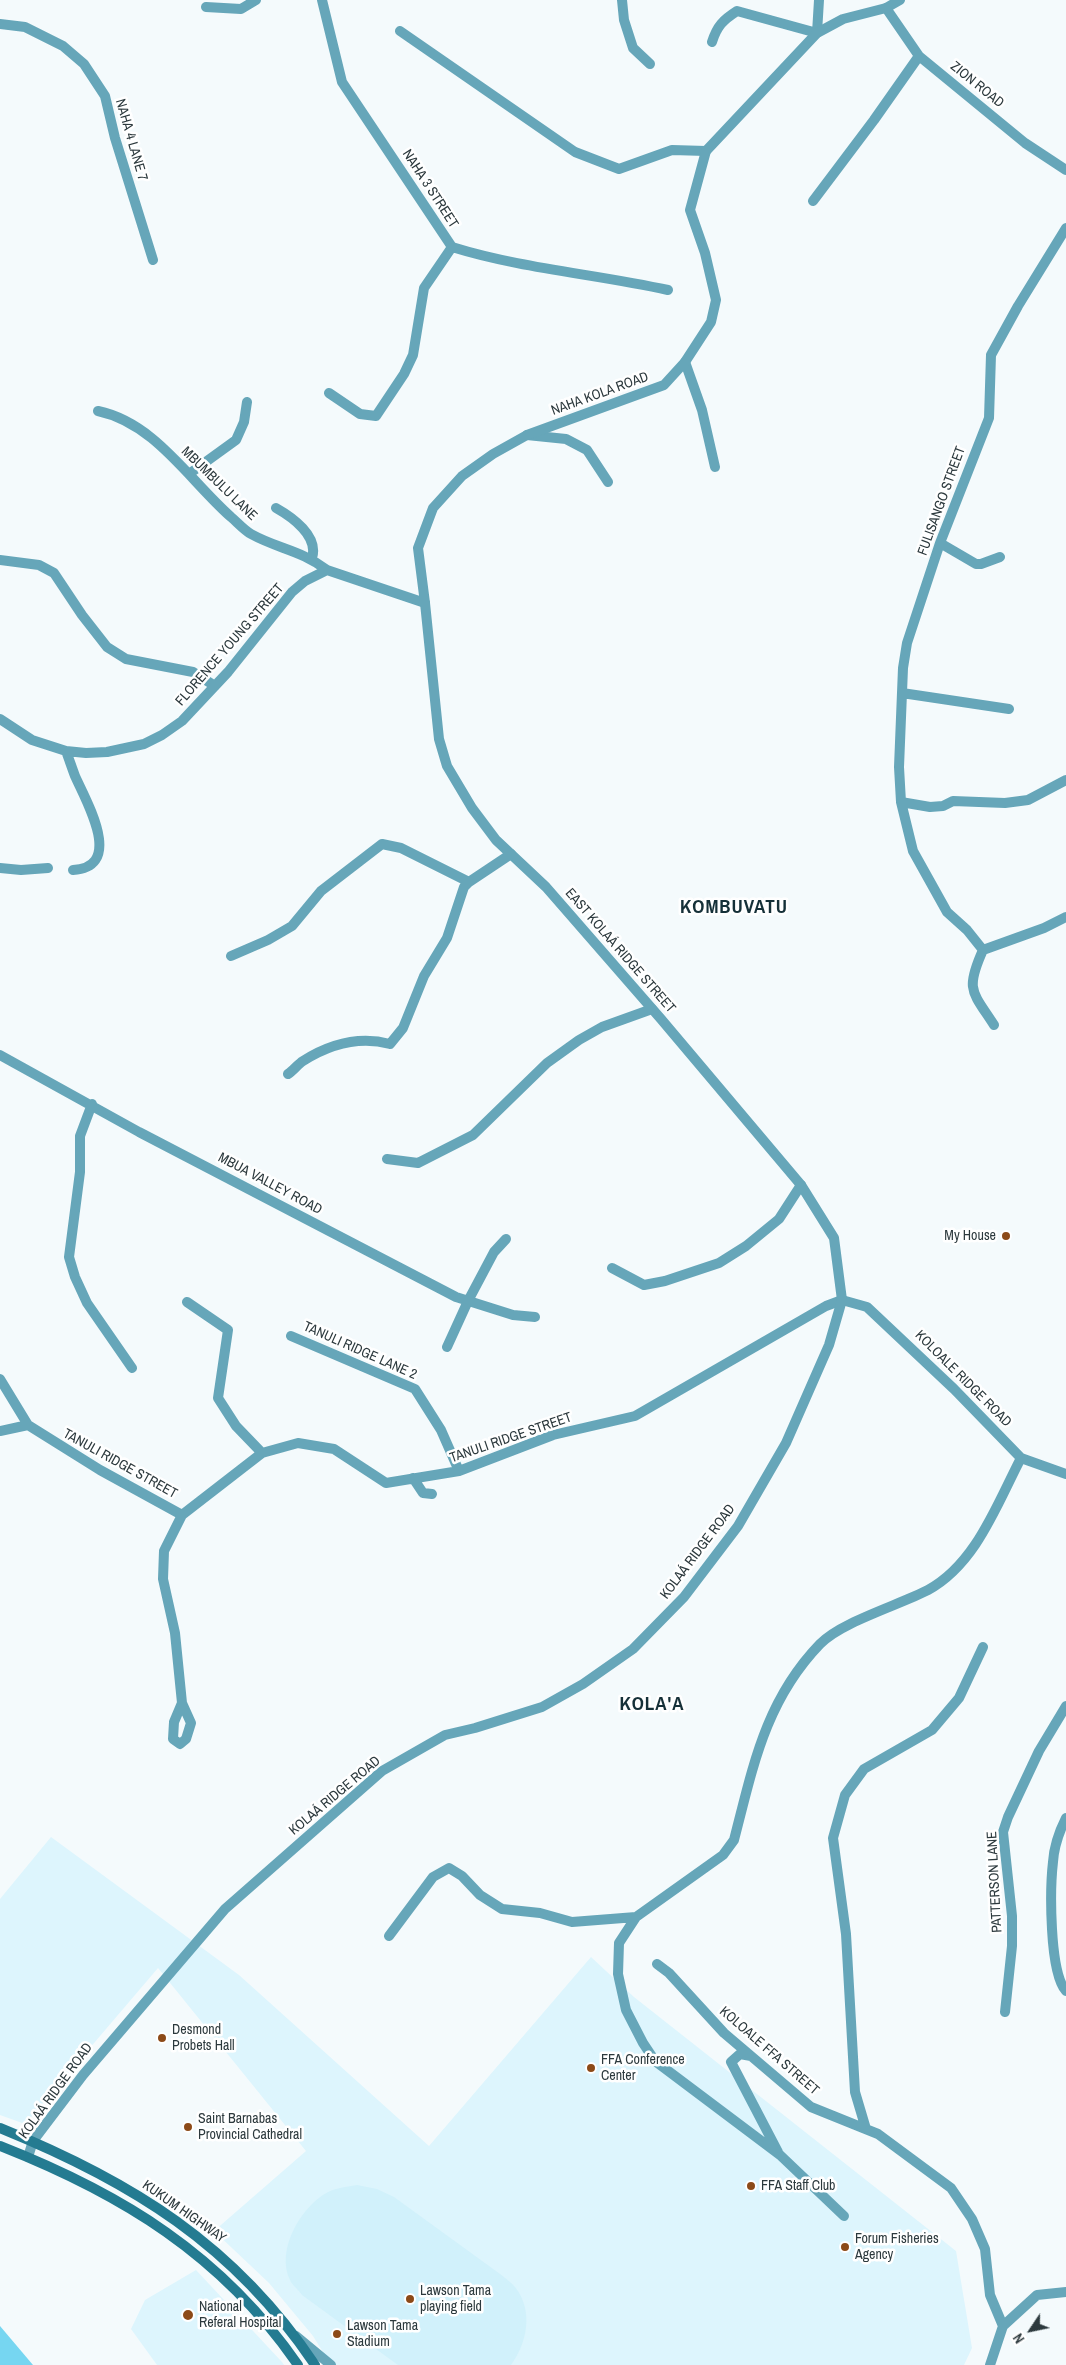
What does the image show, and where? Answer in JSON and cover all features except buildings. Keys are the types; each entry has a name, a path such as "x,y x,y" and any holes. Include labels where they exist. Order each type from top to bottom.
{"main road":[{"name":"KUKUM HIGHWAY","path":"0,2128 33,2141 124,2187 178,2221 204,2241 244,2277 293,2334 315,2365"},
{"name":"KUKUM HIGHWAY","path":"0,2146 28,2156 108,2194 169,2234 227,2282 263,2320 298,2365"}],"street":[{"path":"206,8 241,9 256,0"},
{"name":"NAHA 3 STREET","path":"322,0 342,82 452,247 525,266 616,279 668,290"},
{"path":"622,0 624,20 633,48 650,64"},
{"path":"712,42 716,28 723,19 737,11 817,32 819,0"},
{"name":"NAHA KOLA ROAD","path":"426,603 418,548 433,508 462,476 493,454 527,435 664,385 685,362 711,322 716,300 705,253 690,210 706,151 817,32 843,19 886,8 900,0"},
{"name":"ZION ROAD","path":"886,8 919,56 1025,143 1066,170"},
{"name":"NAHA 4 LANE 7","path":"0,24 25,27 62,46 84,64 100,88 105,96 115,138 153,260"},
{"path":"400,31 575,152 619,169 672,150 706,151"},
{"path":"813,201 919,56"},
{"name":"FULISANGO STREET","path":"983,950 967,930 948,912 913,852 901,802 899,767 902,693 907,642 940,543 989,418 992,355 1018,306 1066,228"},
{"path":"329,392 360,414 376,416 404,374 413,355 424,288 452,247"},
{"path":"685,362 702,410 715,467"},
{"path":"188,474 236,440 244,422 247,402"},
{"name":"MBUMBULU LANE","path":"98,411 119,418 152,438 214,502 251,534 312,558 328,570"},
{"path":"527,435 566,439 587,450 608,482"},
{"path":"276,508 294,519 306,532 314,552 312,558"},
{"path":"940,543 976,564 981,564 1000,556"},
{"path":"0,560 39,565 54,573 82,615 107,647 126,659 193,672 215,686"},
{"path":"328,570 426,603"},
{"name":"FLORENCE YOUNG STREET","path":"0,719 27,737 66,751 86,753 107,752 144,744 162,735 182,721 215,686 292,592 305,580 328,570"},
{"name":"EAST KOLAÁ RIDGE STREET","path":"426,603 439,739 447,766 472,808 496,840 546,887 801,1185 834,1238 842,1300"},
{"path":"902,693 1009,709"},
{"path":"0,728 27,737"},
{"path":"66,751 97,825 99,845 96,860 86,869 72,870"},
{"path":"901,802 930,807 943,806 953,800 1005,803 1028,800 1066,780"},
{"path":"231,956 268,940 292,926 321,890 382,844 401,848 469,882"},
{"path":"288,1074 302,1062 346,1042 372,1040 390,1044 403,1028 424,976 447,938 464,887 511,854"},
{"path":"0,868 21,870 48,868"},
{"path":"994,1025 977,998 972,984 974,971 983,950 1044,928 1066,917"},
{"path":"388,1160 418,1163 473,1135 547,1063 579,1040 602,1027 652,1009"},
{"name":"MBUA VALLEY ROAD","path":"0,1056 92,1104 148,1136 456,1297 513,1315 535,1317"},
{"path":"92,1104 80,1136 80,1172 69,1258 87,1303 132,1368"},
{"path":"612,1268 644,1285 665,1281 719,1263 746,1246 779,1218 801,1185"},
{"path":"447,1347 468,1301 494,1252 506,1239"},
{"name":"KOLOALE RIDGE ROAD","path":"842,1300 867,1307 898,1334 1021,1458 1066,1474"},
{"name":"TANULI RIDGE STREET","path":"0,1380 28,1425 100,1470 182,1515 262,1453 298,1443 334,1449 386,1483 459,1471 553,1435 635,1416 826,1306 842,1300"},
{"name":"KOLAÁ RIDGE ROAD","path":"28,2156 33,2141 83,2075 225,1909 382,1771 445,1735 475,1728 542,1707 583,1684 633,1649 684,1597 738,1526 786,1443 829,1344 842,1300"},
{"path":"187,1302 228,1330 218,1398 236,1426 262,1453"},
{"name":"TANULI RIDGE LANE 2","path":"291,1336 415,1389 441,1430 459,1471"},
{"path":"0,1431 28,1425"},
{"path":"844,2216 780,2155 655,2061 643,2043 626,2010 618,1974 619,1943 636,1917 723,1855 734,1840 766,1724 788,1683 821,1643 850,1625 930,1589 957,1567 976,1545 1021,1458"},
{"path":"413,1478 423,1492 432,1494"},
{"path":"182,1515 164,1551 163,1579 175,1633 182,1703"},
{"path":"866,2129 855,2092 846,1934 833,1838 845,1796 864,1769 932,1730 959,1698 983,1647"},
{"name":"PATTERSON LANE","path":"1005,2012 1012,1946 1012,1916 1004,1832 1008,1817 1040,1750 1066,1706"},
{"path":"1066,1818 1058,1835 1054,1852 1052,1893 1056,1963 1062,1987 1066,1991"},
{"path":"389,1936 433,1877 449,1868 462,1876 480,1895 502,1909 540,1913 572,1922 636,1917"},
{"name":"KOLOALE FFA STREET","path":"657,1964 669,1973 724,2033 810,2107 878,2134 951,2188 972,2219 984,2249 990,2294 1003,2326"},
{"path":"752,2056 740,2054 731,2062 780,2155"},
{"path":"990,2365 1003,2326 1037,2295 1066,2292"},
{"path":"293,2334 331,2365"}],"shaded area":[{"path":"51,1837 239,1975 429,2146 591,1957 634,1997 956,2251 972,2348 964,2365 331,2365 313,2336 269,2283 214,2231 306,2151 158,1968 25,2124 0,2115 0,1899"},
{"path":"357,2185 377,2189 394,2197 515,2287 525,2306 526,2327 521,2347 511,2365 398,2365 302,2295 294,2286 286,2269 286,2257 292,2233 298,2221 314,2202 323,2195 335,2189"},
{"name":"National Referal Hospital","path":"196,2270 284,2365 157,2365 131,2329 145,2300"}],"water":[{"path":"0,2326 33,2365 0,2365"}],"place":[{"name":"My House","path":"1006,1236"},
{"name":"Desmond Probets Hall","path":"162,2038"},
{"name":"FFA Conference Center","path":"591,2068"},
{"name":"Saint Barnabas Provincial Cathedral","path":"188,2127"},
{"name":"FFA Staff Club","path":"751,2186"},
{"name":"Forum Fisheries Agency","path":"845,2247"},
{"name":"Lawson Tama playing field","path":"410,2299"},
{"name":"National Referal Hospital","path":"188,2315"},
{"name":"Lawson Tama Stadium","path":"337,2334"}],"district":[{"name":"KOMBUVATU","path":"734,908"},
{"name":"KOLA'A","path":"652,1705"}]}
